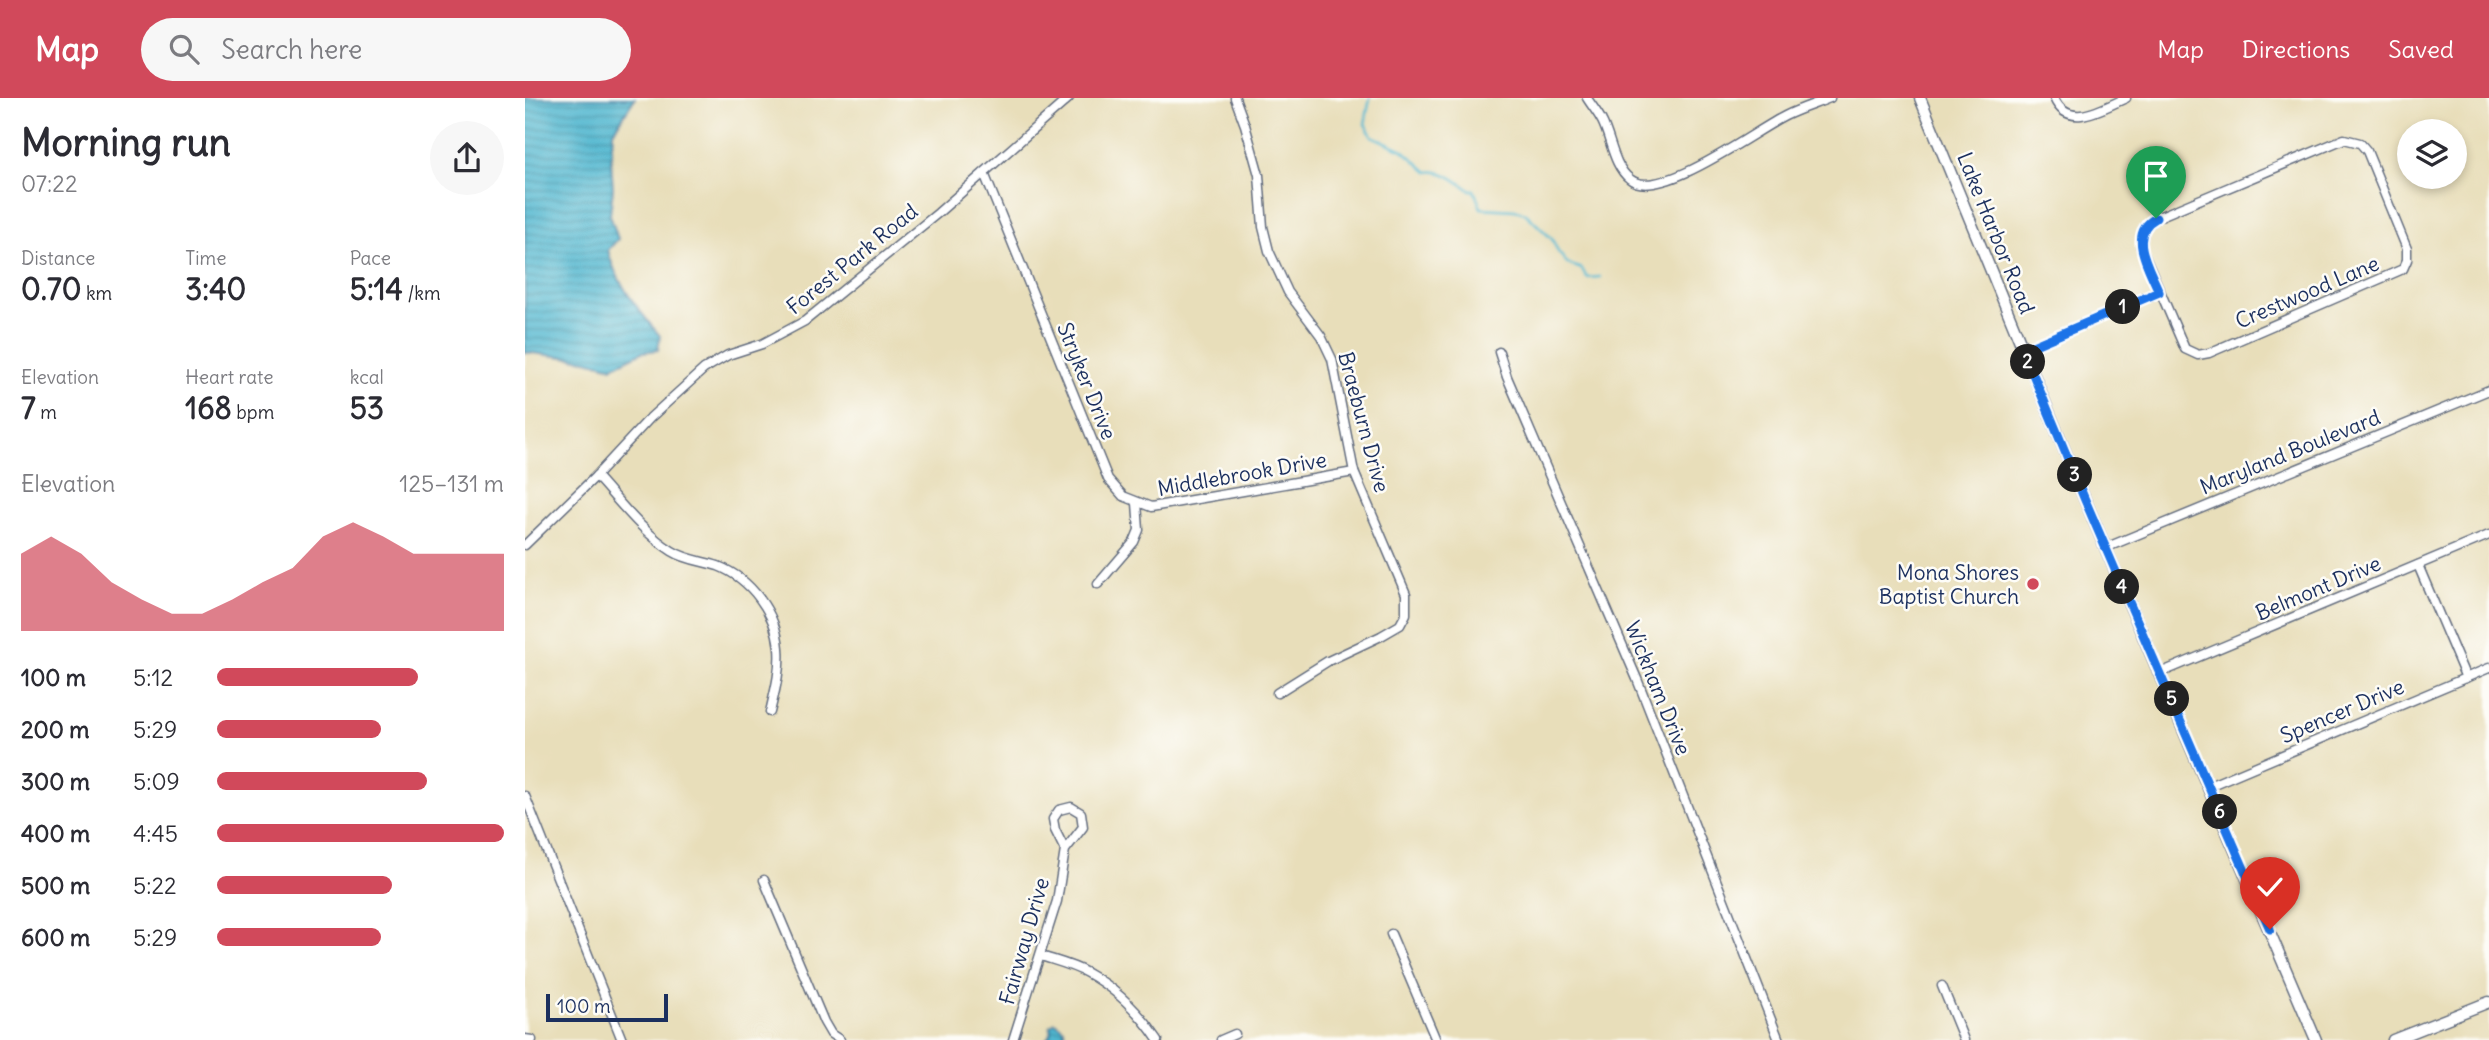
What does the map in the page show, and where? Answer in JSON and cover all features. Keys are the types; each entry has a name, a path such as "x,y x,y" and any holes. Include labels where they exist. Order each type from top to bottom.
{"street":[{"name":"Forest Park Road","path":"525,545 596,476 650,418 704,369 728,355 762,344 799,326 984,173 1069,98"},
{"name":"Braeburn Drive","path":"1235,98 1259,175 1263,227 1269,251 1289,292 1321,336 1332,359 1354,472 1406,594 1406,614 1399,625 1328,661 1277,693"},
{"path":"1587,98 1602,121 1625,174 1638,184 1647,185 1715,159 1786,115 1830,98"},
{"name":"Lake Harbor Road","path":"1920,98 2105,548 2316,1040"},
{"path":"2054,98 2064,113 2075,116 2126,98"},
{"name":"Crestwood Lane","path":"2344,139 2360,143 2367,150 2407,249 2406,264 2399,272 2204,354 2193,354 2181,344 2159,292 2140,242 2144,228 2151,221 2344,139"},
{"name":"Stryker Drive","path":"984,173 1108,479 1123,496 1136,503"},
{"path":"2023,350 2159,292"},
{"name":"Wickham Drive","path":"1499,352 1512,390 1637,679 1779,1040"},
{"name":"Maryland Boulevard","path":"2105,548 2489,390"},
{"name":"Middlebrook Drive","path":"1136,503 1151,507 1354,472"},
{"path":"596,476 637,520 673,552 717,566 735,575 762,601 775,628 779,649 770,712"},
{"path":"1098,584 1134,542 1139,530 1136,503"},
{"name":"Belmont Drive","path":"2160,673 2489,535"},
{"path":"2418,565 2466,678"},
{"name":"Spencer Drive","path":"2209,786 2489,668"},
{"path":"525,796 622,1040"},
{"name":"Fairway Drive","path":"1013,1040 1057,901 1065,850 1082,829 1084,822 1081,813 1071,807 1059,810 1053,820 1065,850"},
{"path":"764,880 824,1022 831,1034 840,1040"},
{"path":"1391,934 1436,1040"},
{"path":"1041,956 1086,972 1110,989 1131,1006 1158,1040"},
{"path":"1943,986 1964,1040"},
{"path":"2393,1040 2488,1004"},
{"path":"1221,1040 1235,1034"},
{"path":"525,1039 532,1040"}],"water":[{"path":"525,98 635,98 613,132 610,215 618,239 608,250 622,285 660,336 658,350 642,352 612,367 587,360 525,352"},
{"path":"1055,1022 1064,1029 1065,1040 1046,1040 1052,1033 1050,1026"}],"waterway":[{"path":"1370,98 1365,124 1372,136 1403,150 1428,172 1445,174 1474,190 1481,208 1525,213 1552,239 1568,264 1582,269 1587,278 1600,277"}],"place":[{"name":"Mona Shores Baptist Church","path":"2033,584"}],"route":[{"path":"2156,218 2144,228 2140,242 2159,292 2023,350 2131,609 2270,929"}]}
